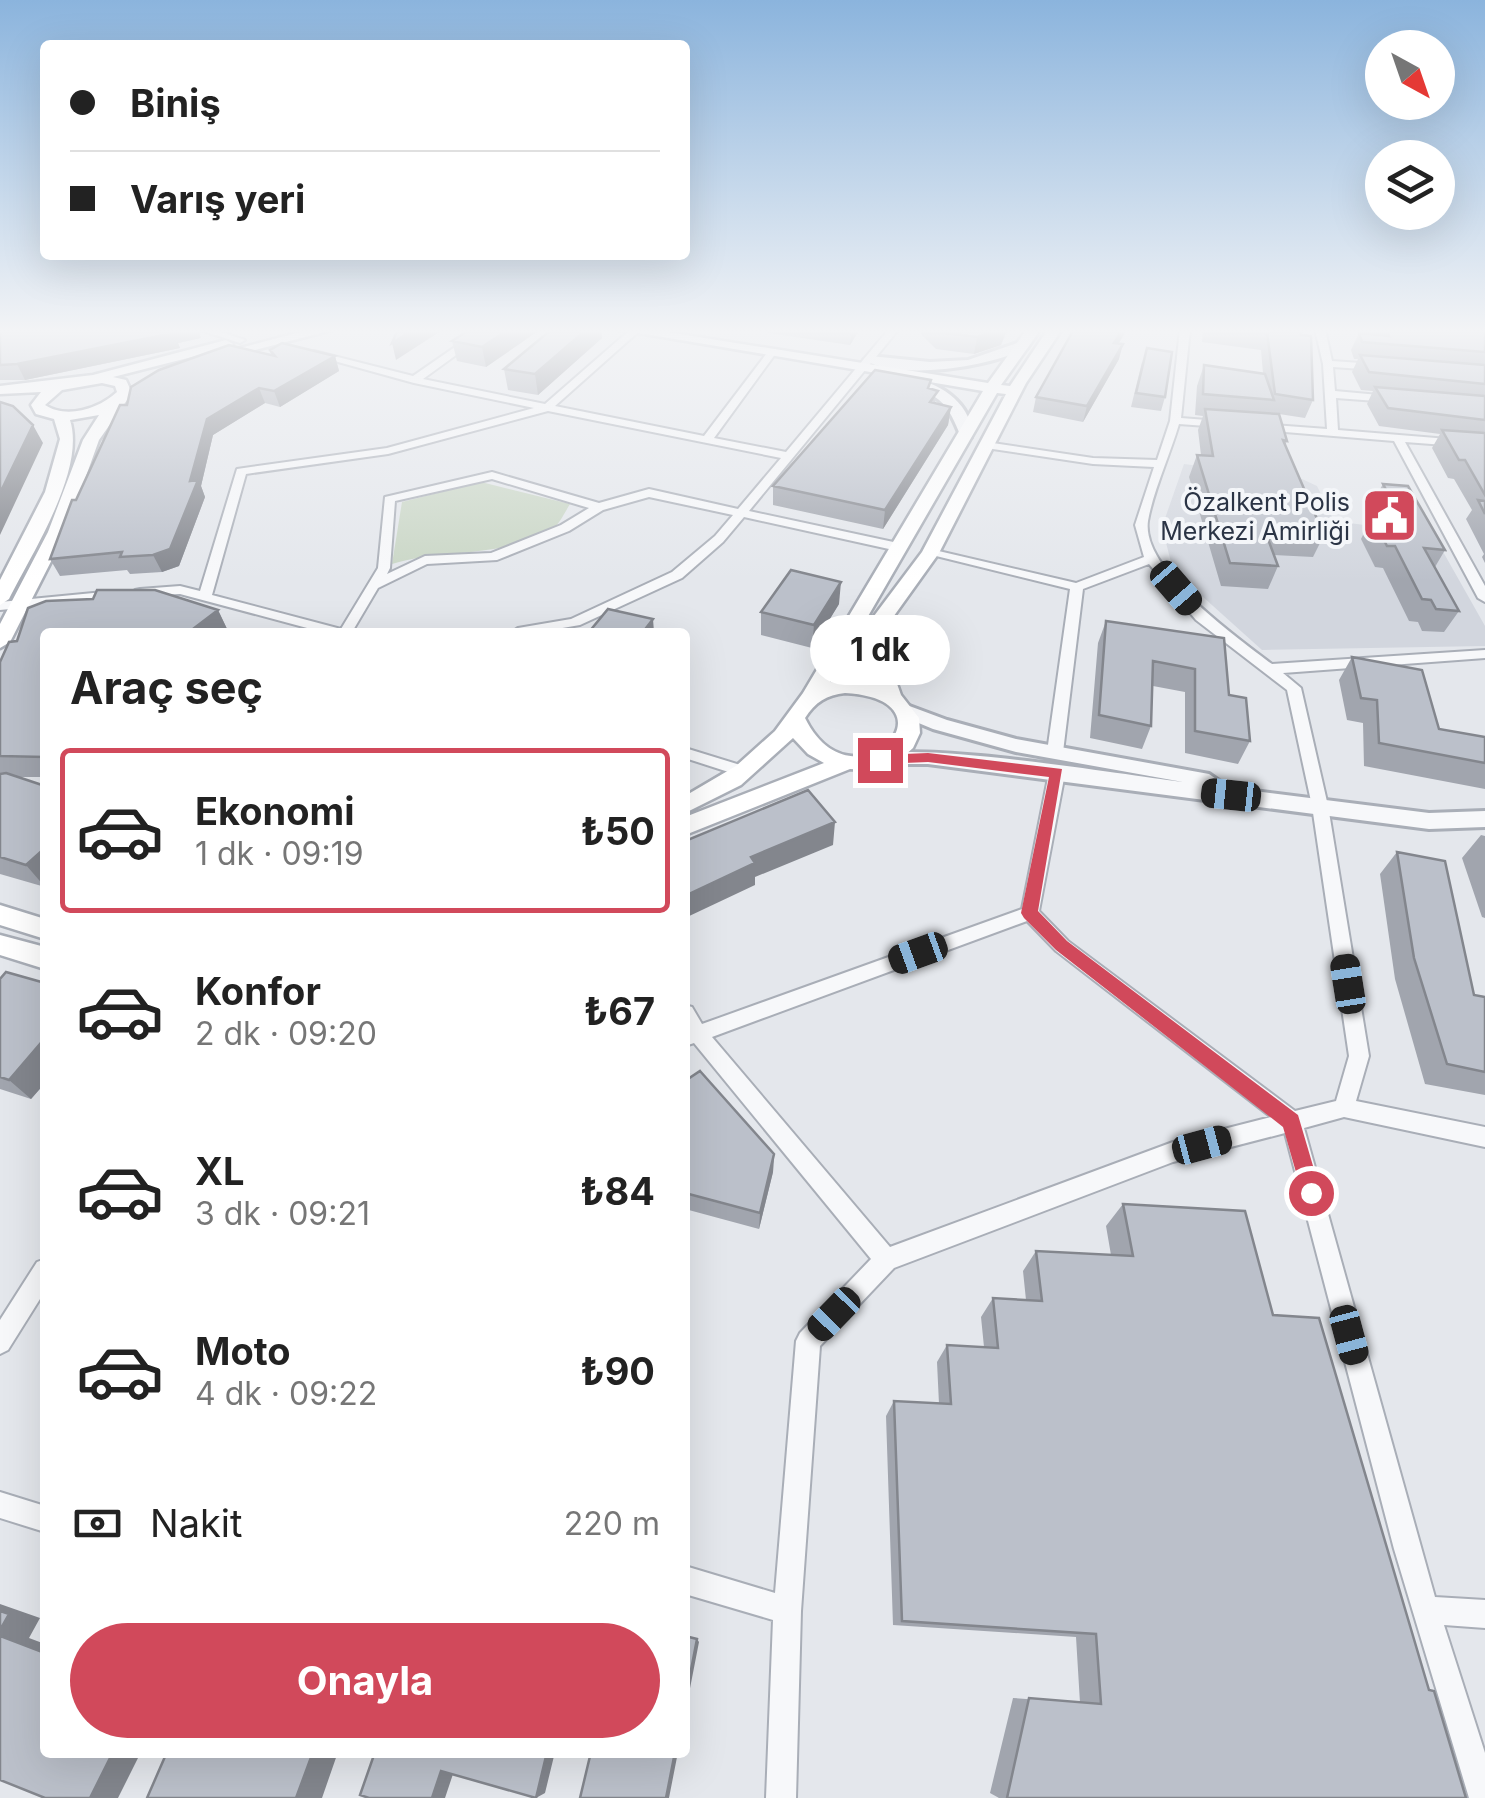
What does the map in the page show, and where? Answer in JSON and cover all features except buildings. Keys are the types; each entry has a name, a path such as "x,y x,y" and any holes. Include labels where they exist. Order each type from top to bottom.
{"main road":[{"path":"51,413 61,416 79,413"},
{"path":"0,642 64,516 100,419 107,413"},
{"path":"690,802 744,772 796,720 979,413"},
{"path":"690,824 847,762 880,760 908,738 910,728 873,645 880,620 930,553 1003,413"},
{"path":"0,602 54,492 68,439 61,416"},
{"path":"810,698 824,691 859,687 898,704"},
{"path":"796,720 804,742 815,751 847,762"},
{"path":"0,915 40,927"},
{"path":"4,951 40,957"}],"street":[{"path":"205,597 242,471 388,451 528,413"},
{"path":"571,413 789,456"},
{"path":"706,440 726,413"},
{"path":"549,628 575,622 677,576 719,539 826,413"},
{"path":"961,413 966,434"},
{"path":"1184,413 1184,422 1161,464 1141,524 1151,559 1201,617 1294,688 1310,804 1359,1056 1344,1108"},
{"path":"1331,413 1333,432"},
{"path":"1184,422 1228,424"},
{"path":"1245,426 1485,446"},
{"path":"1397,438 1485,598"},
{"path":"986,445 1093,462 1161,464"},
{"path":"348,628 384,568 389,499 492,475 599,507"},
{"path":"373,586 425,560 493,556 565,528 599,507 649,493 898,547"},
{"path":"930,553 1077,587 1151,559"},
{"path":"1030,913 1056,762 1077,587"},
{"path":"0,602 20,604 180,590 321,628"},
{"path":"1269,669 1485,654"},
{"path":"898,704 1056,762"},
{"path":"690,755 744,772"},
{"path":"880,760 1056,762 1429,821 1485,819"},
{"path":"886,1260 691,1036 1030,913"},
{"path":"1030,913 1062,946 1292,1122 1407,1549 1484,1798"},
{"path":"781,1798 787,1611 808,1341 886,1260 1173,1152 1344,1108 1485,1137"},
{"path":"0,1342 6,1315 40,1276"},
{"path":"0,1505 40,1517"},
{"path":"690,1582 787,1611"},
{"path":"1429,1610 1485,1614"}],"shaded area":[{"path":"1184,464 1302,479 1317,486 1334,521 1433,534 1485,626 1485,646 1262,650 1173,570 1162,527"}],"green space":[{"path":"481,482 570,504 555,527 514,545 392,564 402,502"}],"place":[{"name":"Özalkent Polis Merkezi Amirliği","path":"1389,516"}],"route":[{"path":"880,760 928,758 1057,773 1030,913 1062,946 1292,1122 1311,1193"}]}
